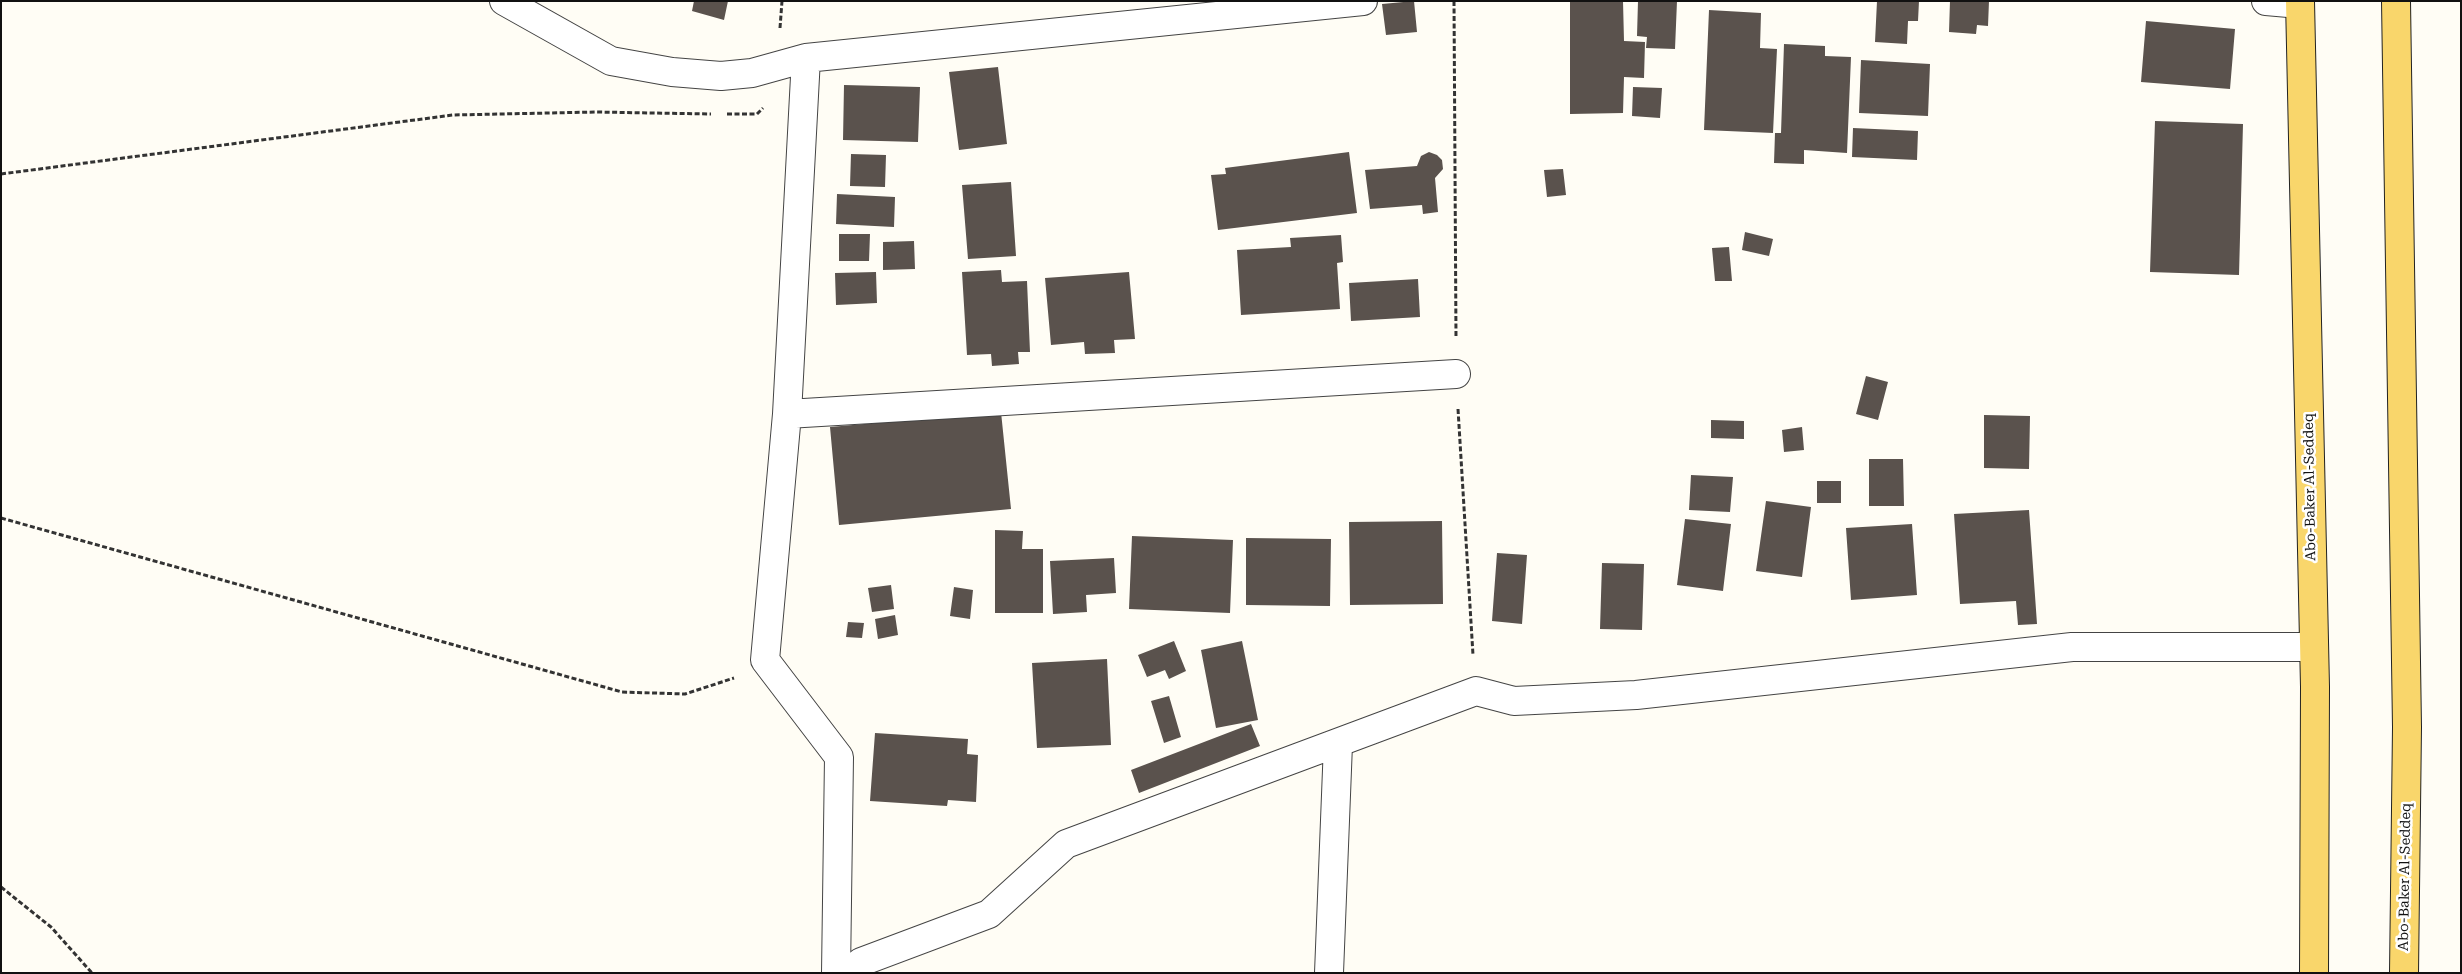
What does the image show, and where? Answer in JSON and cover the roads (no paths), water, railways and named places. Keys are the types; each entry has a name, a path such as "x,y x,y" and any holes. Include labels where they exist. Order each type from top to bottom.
{"main road":[{"name":"Abo-Baker Al-Seddeq","path":"2396,1 2407,727 2404,973"},
{"name":"Abo-Baker Al-Seddeq","path":"2300,3 2314,647 2314,973"}],"street":[{"path":"504,1 611,61 672,72 721,76 752,73 806,58 1364,1"},
{"path":"2266,1 2300,3"},
{"path":"806,58 787,414 765,660 839,757 836,973"},
{"path":"787,414 1456,374"},
{"path":"850,973 861,962 989,914 1066,844 1476,691 1514,701 1636,695 2072,647 2314,647"},
{"path":"1329,973 1338,744"}]}
